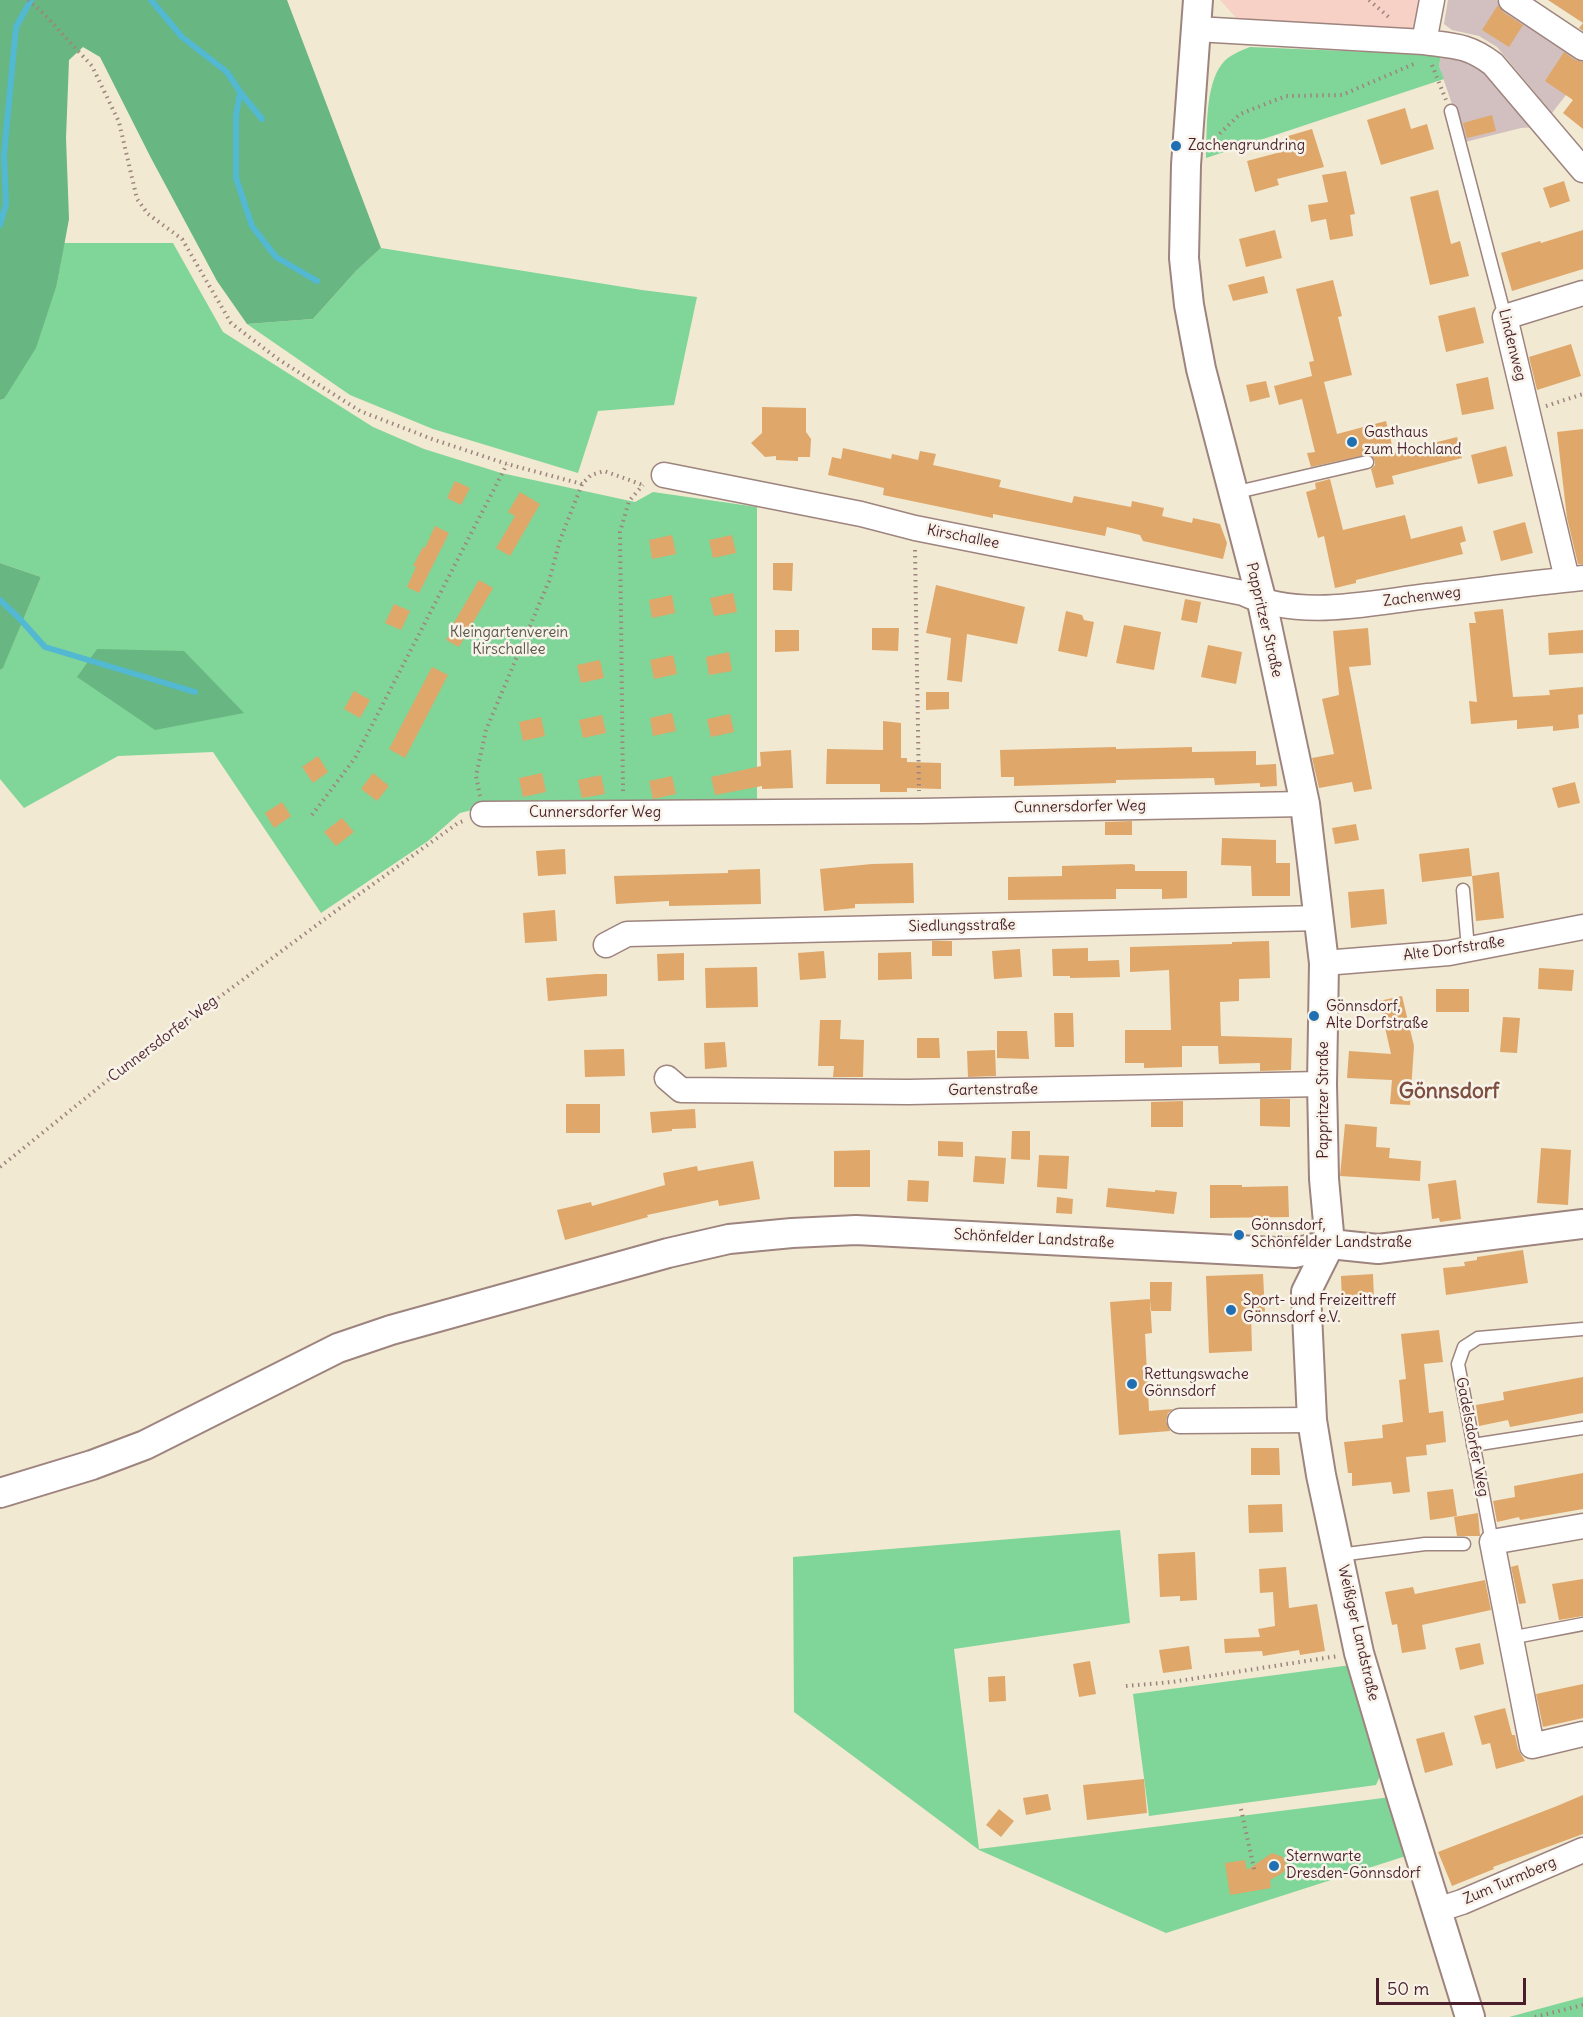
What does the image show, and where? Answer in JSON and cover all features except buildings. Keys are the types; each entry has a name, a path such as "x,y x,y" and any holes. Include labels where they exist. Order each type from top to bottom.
{"street":[{"name":"Pappritzer Straße","path":"1198,0 1186,165 1184,258 1189,305 1201,369 1262,602 1305,804 1324,963 1322,1083 1324,1179 1330,1244"},
{"path":"1426,49 1432,0"},
{"path":"1511,0 1583,48"},
{"path":"1196,29 1426,49 1465,47 1487,59 1583,170"},
{"path":"1505,317 1583,292"},
{"name":"Lindenweg","path":"1505,317 1528,412 1575,579"},
{"name":"Kirschallee","path":"654,480 861,514 915,528 1243,593 1262,602"},
{"name":"Zachenweg","path":"1262,602 1281,606 1340,606 1575,579"},
{"name":"Cunnersdorfer Weg","path":"483,814 920,811 1305,804"},
{"name":"Siedlungsstraße","path":"606,945 627,934 1320,918"},
{"name":"Alte Dorfstraße","path":"1324,963 1449,953 1583,927"},
{"name":"Gartenstraße","path":"667,1078 681,1090 908,1092 1322,1083"},
{"name":"Schönfelder Landstraße","path":"0,1493 92,1465 145,1445 338,1348 491,1301 668,1253 729,1239 856,1230 1294,1253 1330,1244 1378,1249 1583,1224"},
{"name":"Weißiger Landstraße","path":"1330,1244 1306,1292 1312,1420 1321,1475 1359,1653 1470,2017"},
{"path":"1180,1421 1312,1420"},
{"path":"1492,1542 1583,1526"},
{"name":"Gadelsdorfer Weg","path":"1492,1542 1532,1746 1583,1734"},
{"name":"Zum Turmberg","path":"1437,1910 1462,1902 1583,1850"}],"lane":[{"name":"Lindenweg","path":"1451,111 1505,317"},
{"path":"1233,493 1367,462"},
{"path":"1463,890 1468,950"},
{"name":"Gadelsdorfer Weg","path":"1492,1542 1458,1364 1464,1347 1479,1338 1583,1329"},
{"path":"1473,1446 1583,1428"},
{"path":"1339,1555 1425,1545 1464,1544"},
{"path":"1510,1638 1583,1624"}],"path":[{"path":"28,0 92,66 119,122 137,199 148,214 182,239 231,323 278,359 360,411 432,439 507,464 582,484"},
{"path":"1186,165 1240,114 1286,96 1342,95 1409,67 1426,49 1451,111"},
{"path":"1528,412 1583,394"},
{"path":"312,815 355,758 507,464"},
{"path":"483,814 476,776 486,730 549,581 560,540 582,484 591,475 603,471 654,480"},
{"path":"623,813 620,532 629,501 654,480"},
{"path":"915,528 920,811"},
{"name":"Cunnersdorfer Weg","path":"0,1167 118,1072 333,913 458,823 483,814"},
{"path":"1126,1686 1172,1682 1359,1653"},
{"path":"1240,1809 1255,1873"},
{"path":"1535,2017 1583,2005"}],"shaded area":[{"path":"1220,0 1423,0 1418,23 1411,30 1238,20"},
{"path":"1448,0 1496,0 1583,55 1583,73 1552,113 1497,47 1479,36 1452,30 1444,24"},
{"path":"1441,55 1468,57 1487,70 1535,127 1521,128 1465,142 1439,66"}],"green space":[{"path":"0,0 287,0 381,248 356,271 313,319 247,324 217,281 100,57 83,47 69,60 66,138 69,219 57,284 36,348 4,399 0,400"},
{"path":"1250,47 1441,55 1439,66 1444,79 1206,158 1208,109 1216,73 1228,58"},
{"name":"Kleingartenverein Kirschallee","path":"64,243 173,243 223,332 373,427 424,449 501,473 635,502 653,492 757,507 757,801 492,805 460,813 428,841 321,913 213,752 118,756 24,808 0,779 0,670 41,577 0,563 0,400 4,399 57,284"},
{"path":"381,248 697,297 674,405 598,411 578,473 433,429 350,395 247,324 313,319 356,271"},
{"path":"0,563 41,577 3,668 0,670"},
{"path":"97,649 184,651 244,713 155,730 77,677"},
{"path":"1120,1530 1130,1623 954,1649 979,1849 1391,1797 1409,1855 1166,1933 979,1850 794,1712 793,1557"},
{"path":"1351,1665 1381,1774 1376,1785 1149,1816 1133,1694"},
{"path":"1583,1997 1583,2017 1509,2017"}],"waterway":[{"path":"0,225 6,204 4,155 16,27 31,0"},
{"path":"151,0 182,37 227,72 240,92 236,116 236,178 252,226 276,257 317,281"},
{"path":"240,92 262,119"},
{"path":"0,600 45,647 195,692"}],"place":[{"name":"Zachengrundring","path":"1176,146"},
{"name":"Gasthaus zum Hochland","path":"1352,442"},
{"name":"Gönnsdorf, Alte Dorfstraße","path":"1314,1016"},
{"name":"Gönnsdorf, Schönfelder Landstraße","path":"1239,1235"},
{"name":"Sport- und Freizeittreff Gönnsdorf e.V.","path":"1231,1310"},
{"name":"Rettungswache Gönnsdorf","path":"1132,1384"},
{"name":"Sternwarte Dresden-Gönnsdorf","path":"1274,1866"}],"district":[{"name":"Gönnsdorf","path":"1449,1092"}]}
